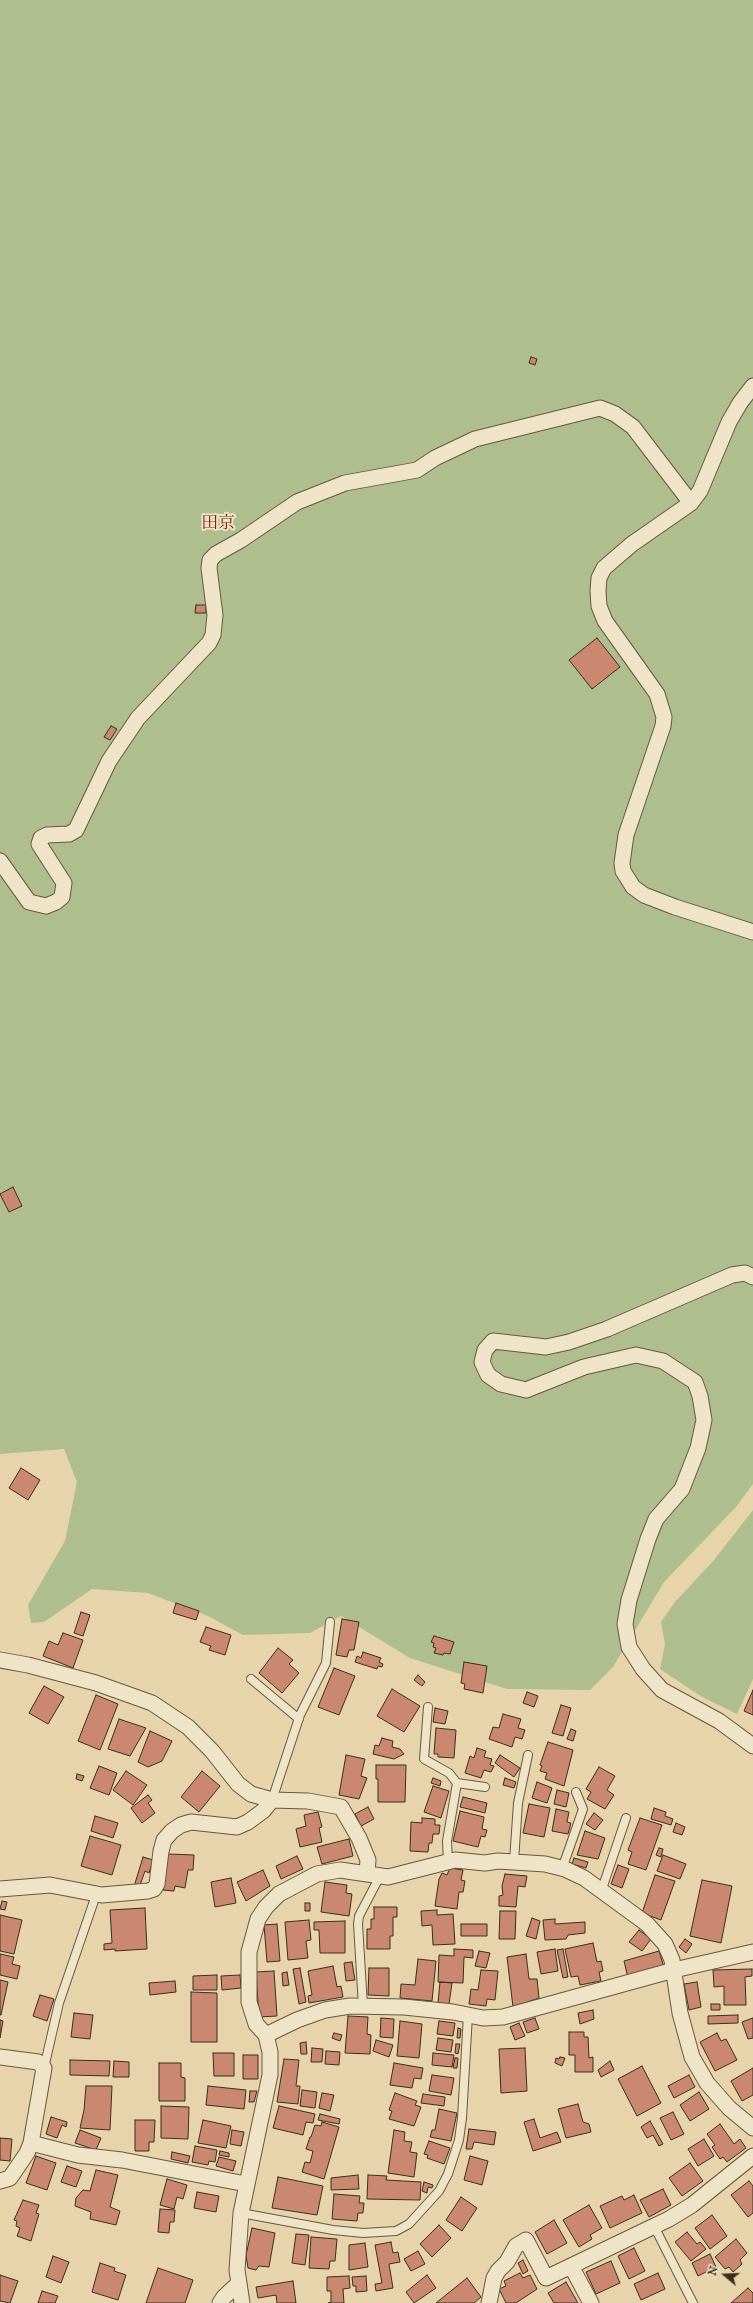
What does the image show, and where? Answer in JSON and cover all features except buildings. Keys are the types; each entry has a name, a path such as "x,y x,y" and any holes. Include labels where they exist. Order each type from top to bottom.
{"street":[{"path":"753,386 740,403 729,422 700,491 691,503 621,553 604,568 599,578 599,606 605,621 657,694 664,717 663,726 626,835 622,863 623,871 633,887 644,895 675,908 753,932"},
{"path":"0,861 29,902 46,906 62,897 64,883 39,844 41,838 47,835 69,834 76,830 109,761 138,718 210,643 213,635 215,615 208,568 210,560 216,554 241,540 297,502 345,483 417,470 435,458 475,439 600,408 615,414 633,427 691,503"},
{"path":"753,1277 745,1273 732,1275 607,1329 569,1342 546,1347 494,1341 485,1350 482,1362 488,1375 501,1384 526,1390 584,1367 636,1355 663,1361 695,1382 700,1396 704,1420 698,1448 682,1490 656,1519 648,1539 629,1600 625,1624 629,1647 643,1669 662,1690 719,1721 753,1746"},
{"path":"0,1660 28,1665 96,1683 152,1703 193,1731 238,1784 251,1794 272,1800 308,1801 341,1807 359,1838 374,1874"},
{"path":"0,1889 50,1884 96,1894 154,1889 157,1884 164,1840 172,1831 181,1825 191,1822 237,1827 248,1822 263,1811 272,1800"},
{"path":"242,2303 237,2270 241,2213 270,2075 270,2052 266,2035 256,2024 249,2002 249,1952 258,1919 266,1906 279,1894 317,1874 340,1870 388,1877 448,1862 514,1861 545,1864 584,1878 602,1889 647,1924 665,1944 674,1970 680,2013 692,2057 707,2083 729,2108 753,2128"},
{"path":"266,2035 297,2020 325,2010 350,2006 404,2007 483,2018 503,2017 674,1970 753,1952"},
{"path":"0,2057 38,2062 44,2068 31,2143 27,2154 10,2178 0,2181"},
{"path":"31,2143 78,2155 122,2160 246,2184"},
{"path":"489,2303 494,2278 498,2271 507,2262 516,2246 526,2240 546,2278 654,2226 692,2204 753,2156"},
{"path":"572,2266 591,2303"},
{"path":"220,2303 224,2297 239,2283"}],"lane":[{"path":"272,1800 299,1719 326,1663 330,1622"},
{"path":"251,1679 299,1719"},
{"path":"428,1707 424,1759 449,1773 457,1783 485,1787"},
{"path":"514,1861 518,1803 528,1755"},
{"path":"448,1862 447,1841 457,1783"},
{"path":"562,1869 583,1808 576,1792"},
{"path":"602,1889 626,1818"},
{"path":"363,2006 358,1924 359,1916 374,1874"},
{"path":"44,2068 59,2003 96,1894"},
{"path":"241,2213 333,2230 363,2233 396,2231 409,2224 439,2191 448,2174 459,2140 462,2118 468,2015"},
{"path":"654,2226 693,2303"}],"green space":[{"path":"0,0 753,0 753,1484 736,1507 664,1582 613,1667 590,1690 507,1689 410,1658 341,1616 310,1633 243,1635 208,1616 148,1593 92,1589 44,1622 31,1623 28,1605 65,1541 77,1482 64,1449 0,1454"},
{"path":"753,1510 753,1679 737,1714 702,1697 660,1669 665,1644 661,1622 675,1602 714,1560"}],"district":[{"name":"田京","path":"218,524"}]}
